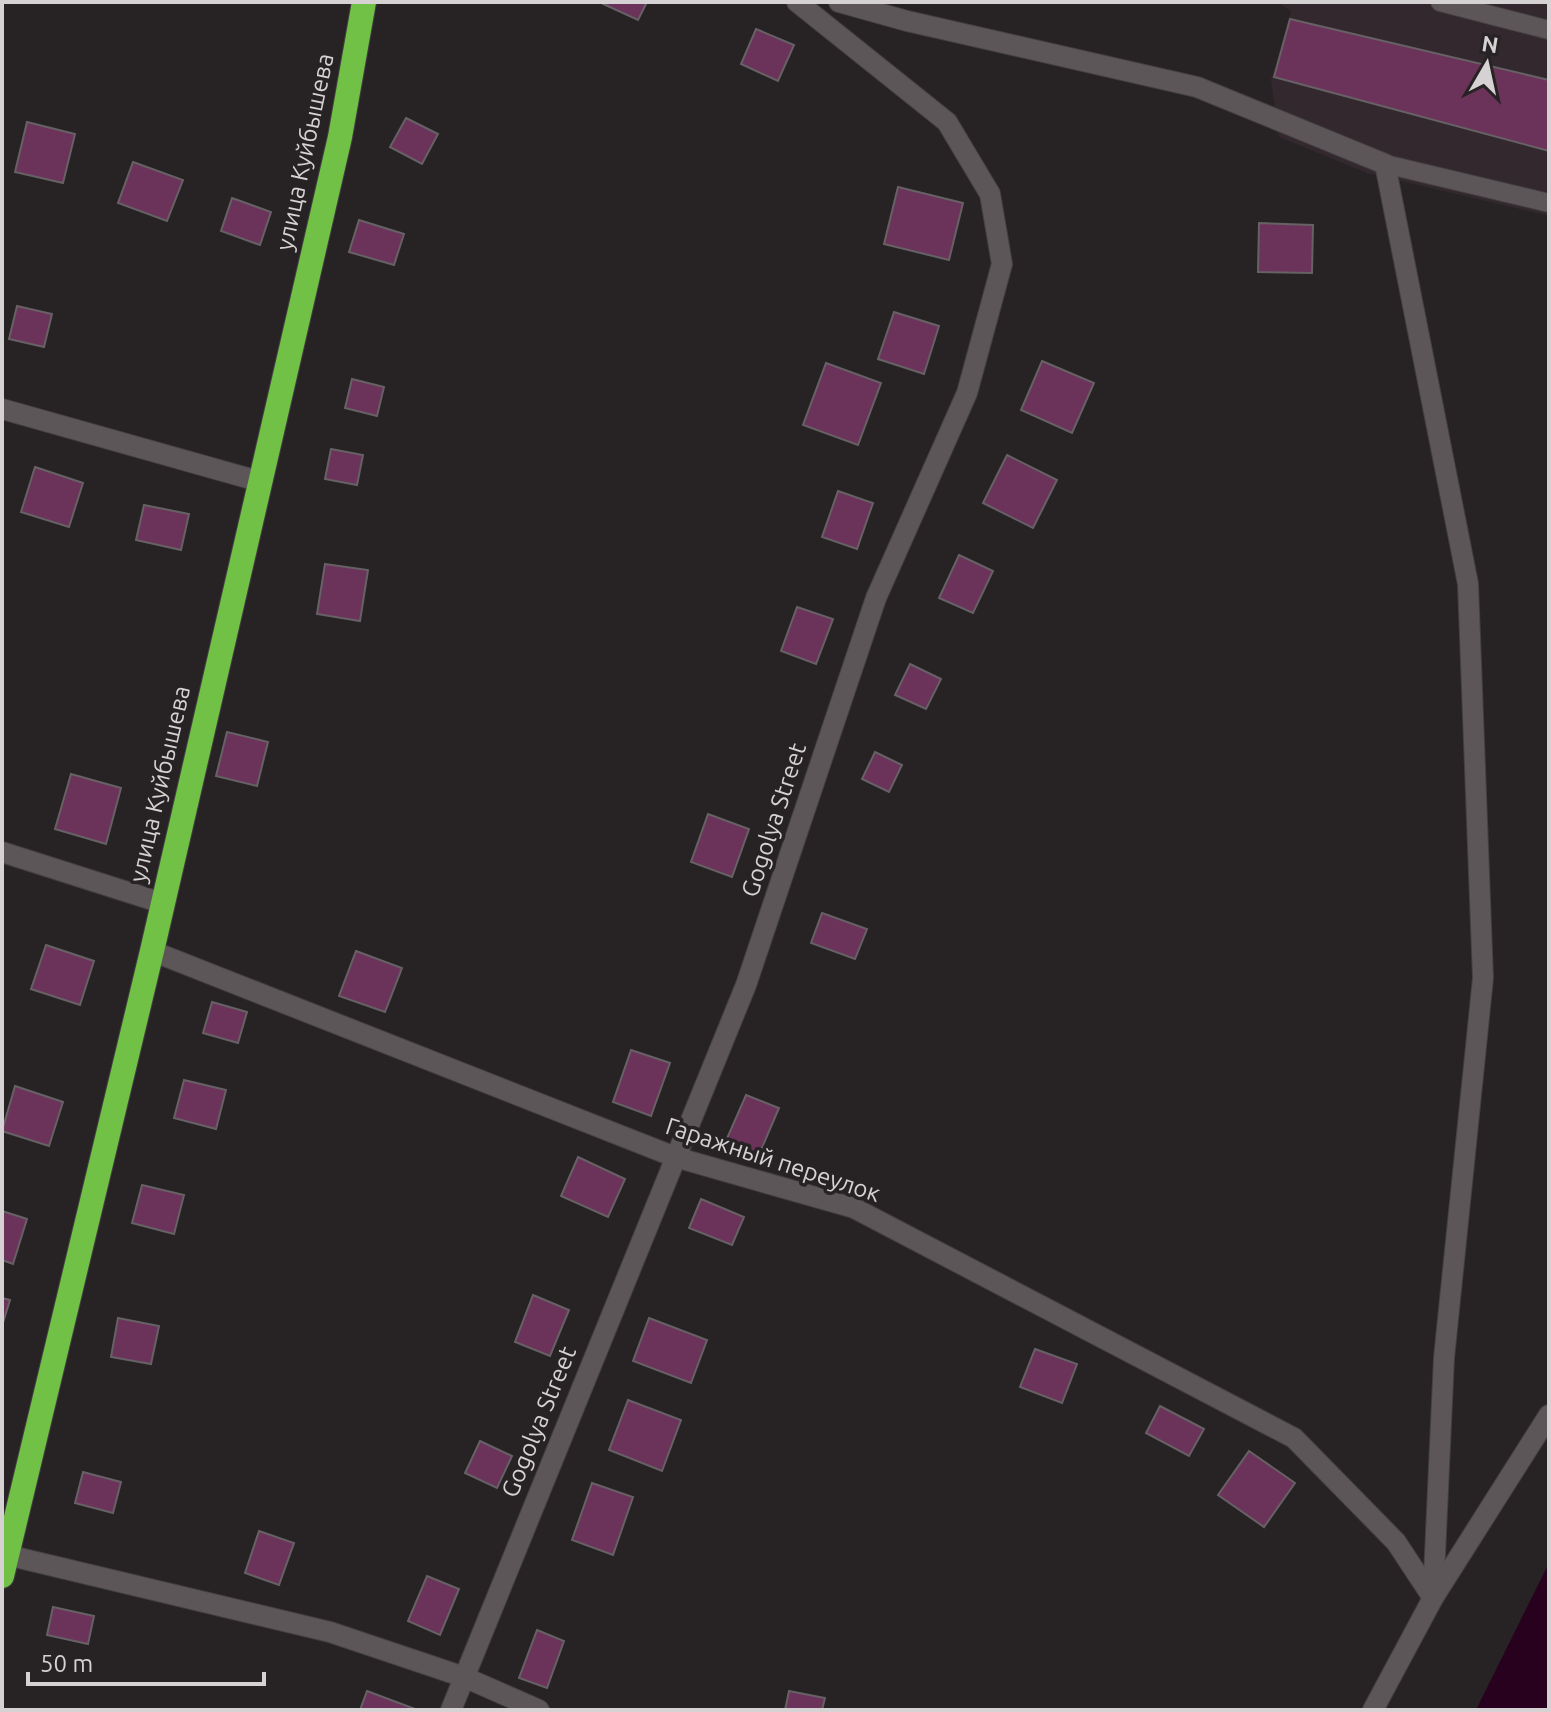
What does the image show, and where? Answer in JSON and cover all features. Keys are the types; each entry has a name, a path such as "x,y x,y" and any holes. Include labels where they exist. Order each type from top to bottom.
{"highway":[{"name":"улица Куйбышева","path":"4,1565 152,951 258,481 340,137 364,2"}],"street":[{"name":"Gogolya Street","path":"451,1710 746,985 876,598 967,393 1002,264 990,194 947,122 797,2"},
{"path":"839,2 948,31 1197,87 1385,164 1468,584 1483,978 1444,1358 1433,1598"},
{"path":"2,409 258,481"},
{"path":"2,852 162,903"},
{"name":"Гаражный переулок","path":"152,951 675,1157 854,1208 1294,1438 1396,1542 1433,1598"},
{"path":"1373,1710 1433,1598 1549,1415"},
{"path":"4,1565 330,1632 464,1677 539,1710"}],"lane":[{"path":"1440,2 1549,30"},
{"path":"1385,164 1549,203"}],"shaded area":[{"path":"1277,2 1549,2 1549,216 1367,173 1279,137 1271,80 1291,11"},
{"path":"1549,1563 1549,1710 1476,1710"}],"building":[{"path":"599,2 647,2 638,20"},
{"path":"1290,19 1549,80 1549,151 1274,77"},
{"path":"756,29 794,45 778,81 741,64"},
{"path":"406,118 438,134 422,164 390,147"},
{"path":"27,122 75,134 63,183 15,172"},
{"path":"133,162 183,180 167,221 118,203"},
{"path":"898,187 963,203 949,260 884,244"},
{"path":"232,198 271,212 260,245 221,231"},
{"path":"359,220 404,234 394,265 349,252"},
{"path":"1259,223 1313,225 1312,273 1258,272"},
{"path":"17,306 52,314 44,347 9,339"},
{"path":"894,312 939,326 924,374 878,359"},
{"path":"1042,361 1094,383 1072,433 1021,410"},
{"path":"826,363 881,383 858,445 803,425"},
{"path":"352,379 384,387 377,416 345,408"},
{"path":"331,449 363,455 357,485 325,479"},
{"path":"1007,455 1057,480 1033,528 983,503"},
{"path":"35,467 83,483 69,527 21,512"},
{"path":"838,491 873,503 857,549 822,537"},
{"path":"144,505 189,514 181,550 136,540"},
{"path":"959,555 993,571 973,613 939,598"},
{"path":"325,564 368,570 360,621 317,614"},
{"path":"797,607 833,619 816,664 781,651"},
{"path":"910,664 941,679 926,709 895,695"},
{"path":"227,732 268,742 257,786 216,776"},
{"path":"875,752 902,765 889,792 862,779"},
{"path":"71,774 121,788 106,844 55,829"},
{"path":"708,814 749,829 732,877 691,862"},
{"path":"822,913 867,929 855,959 811,943"},
{"path":"46,945 94,961 80,1005 31,989"},
{"path":"356,951 402,968 385,1012 339,996"},
{"path":"212,1002 247,1012 238,1043 203,1033"},
{"path":"631,1050 670,1063 651,1116 613,1102"},
{"path":"184,1080 226,1090 216,1129 174,1118"},
{"path":"15,1086 63,1102 49,1146 2,1131"},
{"path":"746,1095 779,1108 758,1157 725,1143"},
{"path":"578,1157 625,1179 608,1217 561,1196"},
{"path":"142,1185 184,1195 174,1234 132,1223"},
{"path":"701,1199 744,1217 732,1245 689,1228"},
{"path":"2,1211 27,1219 13,1264 2,1260"},
{"path":"533,1295 569,1310 550,1356 515,1342"},
{"path":"2,1298 10,1300 2,1326"},
{"path":"118,1318 159,1326 151,1364 111,1357"},
{"path":"649,1318 707,1340 691,1383 633,1361"},
{"path":"1035,1349 1077,1364 1062,1403 1020,1387"},
{"path":"628,1400 681,1420 662,1471 609,1450"},
{"path":"1160,1406 1204,1429 1189,1456 1146,1433"},
{"path":"480,1441 512,1456 497,1488 465,1473"},
{"path":"1249,1451 1295,1483 1264,1527 1218,1495"},
{"path":"83,1472 121,1482 113,1513 75,1503"},
{"path":"592,1483 633,1497 613,1555 572,1540"},
{"path":"259,1531 294,1543 279,1585 245,1573"},
{"path":"427,1576 459,1589 440,1635 408,1621"},
{"path":"53,1607 94,1616 88,1644 47,1635"},
{"path":"537,1630 564,1641 547,1688 519,1678"},
{"path":"367,1691 415,1709 415,1710 360,1710"},
{"path":"789,1691 825,1698 822,1710 785,1710"}]}
